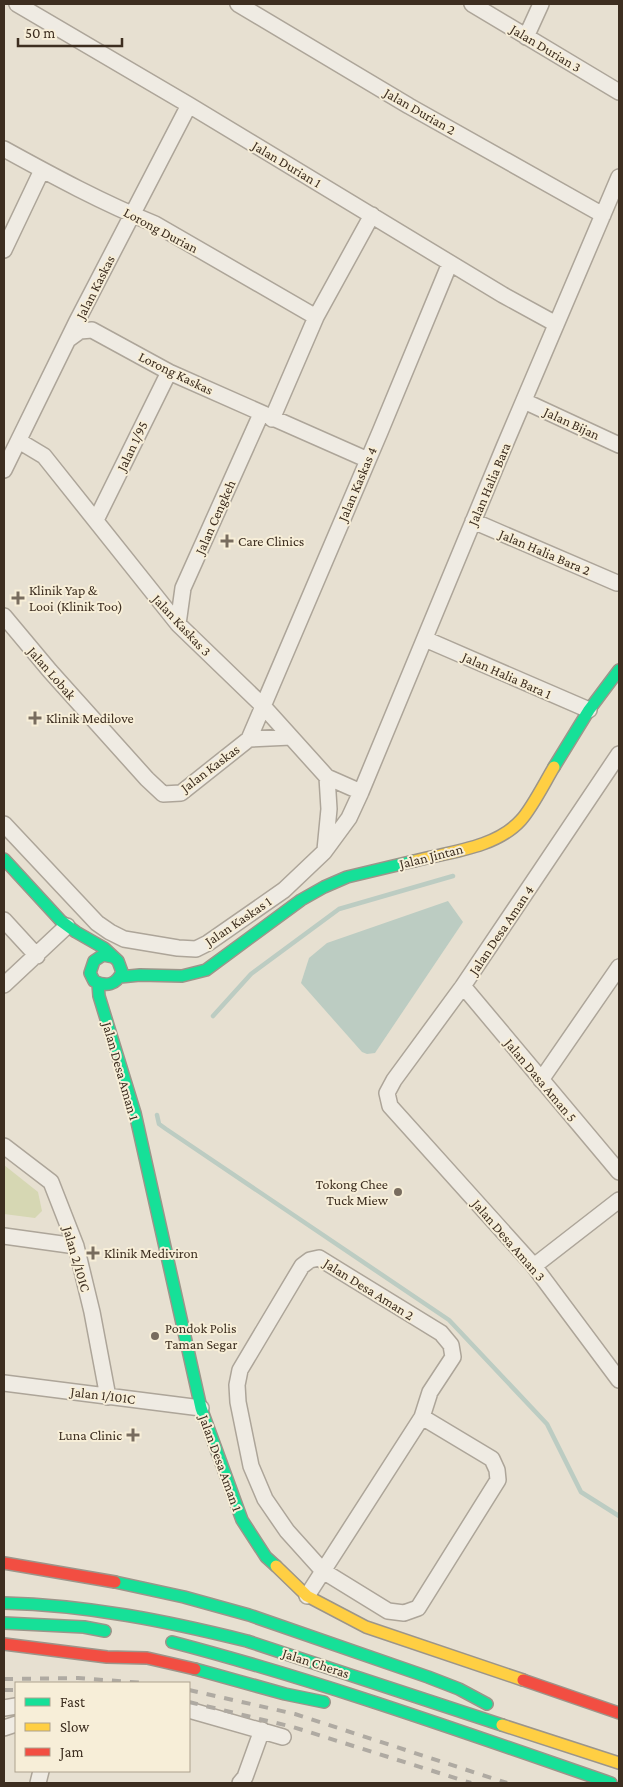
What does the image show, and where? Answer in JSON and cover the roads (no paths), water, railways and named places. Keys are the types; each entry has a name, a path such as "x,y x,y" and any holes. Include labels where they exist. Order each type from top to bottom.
{"main road":[{"name":"Jalan Jintan","path":"120,977 195,975 206,970 301,900 324,887 347,877 492,842 507,833 522,820 589,710 619,670"},
{"path":"4,859 67,926 92,976 98,984 108,986 117,981 120,977 121,968 115,958 105,948 67,926"},
{"path":"90,971 94,961 103,955 157,967 184,976"},
{"name":"Jalan Desa Aman 1","path":"98,984 99,996 135,1113 201,1408 242,1520 266,1557 307,1596 366,1626 619,1712"},
{"path":"4,1554 71,1574"},
{"path":"4,1563 148,1588 268,1621 471,1694 490,1706 512,1727"},
{"name":"Jalan Cheras","path":"4,1603 27,1603 88,1609 191,1627 247,1641 619,1763"},
{"path":"4,1623 84,1627 112,1632"},
{"name":"Jalan Cheras","path":"158,1640 240,1659 359,1696 611,1783"},
{"path":"4,1644 106,1656 147,1658 178,1664 285,1694 337,1703 359,1696"},
{"path":"4,1654 41,1648"}],"street":[{"name":"Jalan Durian 1","path":"17,4 189,105 503,295 556,324"},
{"name":"Jalan Durian 2","path":"238,4 410,106 604,215"},
{"name":"Jalan Durian 3","path":"472,4 619,92"},
{"path":"526,36 541,4"},
{"name":"Jalan Kaskas","path":"4,470 132,214 189,105"},
{"name":"Lorong Durian","path":"4,149 42,170 155,224 316,318"},
{"path":"4,250 10,220 42,170"},
{"name":"Jalan Halia Bara","path":"361,792 473,521 619,177"},
{"name":"Jalan Cengkeh","path":"178,624 182,588 266,416 372,215"},
{"name":"Jalan Kaskas 4","path":"263,706 450,263"},
{"path":"69,339 80,331 92,330 86,305"},
{"name":"Lorong Kaskas","path":"92,330 169,372 368,460"},
{"name":"Jalan 1/95","path":"96,520 169,372"},
{"name":"Jalan Bijan","path":"524,401 619,445"},
{"name":"Jalan Kaskas 3","path":"19,441 44,456 178,624 263,706 327,777 361,792"},
{"name":"Jalan Halia Bara 2","path":"473,521 617,583"},
{"name":"Jalan Lobak","path":"4,616 147,780 163,794"},
{"name":"Jalan Halia Bara 1","path":"425,639 589,710"},
{"name":"Jalan Kaskas","path":"163,794 181,793 248,739 263,706"},
{"path":"248,739 291,737"},
{"name":"Jalan Desa Aman 4","path":"390,1106 387,1093 394,1080 463,986 619,754"},
{"path":"324,852 329,809 327,777"},
{"name":"Jalan Kaskas 1","path":"4,824 97,923 110,932 124,938 178,948 196,949 208,943 284,890 324,852 349,818 361,792"},
{"path":"4,920 37,956"},
{"path":"4,985 67,926"},
{"path":"541,1080 619,966"},
{"name":"Jalan Dasa Aman 5","path":"463,986 619,1172"},
{"name":"Jalan Desa Aman 3","path":"390,1106 534,1266 617,1372"},
{"name":"Jalan 2/101C","path":"4,1146 51,1182 76,1246 92,1312 108,1396"},
{"path":"534,1266 619,1200"},
{"path":"4,1236 76,1246"},
{"name":"Jalan Desa Aman 2","path":"307,1596 422,1417 430,1392 453,1357 451,1345 441,1333 318,1258 310,1260 302,1266 240,1370 237,1385 238,1402 252,1466 265,1499 287,1531 323,1571"},
{"name":"Jalan 1/101C","path":"4,1383 201,1408"},
{"path":"323,1571 388,1611 404,1613 418,1608 498,1480 498,1470 492,1459 422,1417"},
{"path":"190,1710 284,1737"},
{"path":"240,1783 262,1730"}],"waterway":[{"path":"213,1016 251,974 339,909 453,876"},
{"path":"157,1115 159,1124 166,1129 449,1320 547,1424 581,1492 619,1516"}],"railway":[{"path":"4,1679 78,1678 131,1682"},
{"path":"4,1690 15,1690"},
{"path":"190,1690 295,1714 507,1783"},
{"path":"190,1702 293,1727 471,1783"}],"place":[{"name":"Care Clinics","path":"227,541"},
{"name":"Klinik Yap & Looi (Klinik Too)","path":"18,598"},
{"name":"Klinik Medilove","path":"35,718"},
{"name":"Tokong Chee Tuck Miew","path":"398,1192"},
{"name":"Klinik Mediviron","path":"93,1253"},
{"name":"Pondok Polis Taman Segar","path":"155,1336"},
{"name":"Luna Clinic","path":"133,1435"}]}
